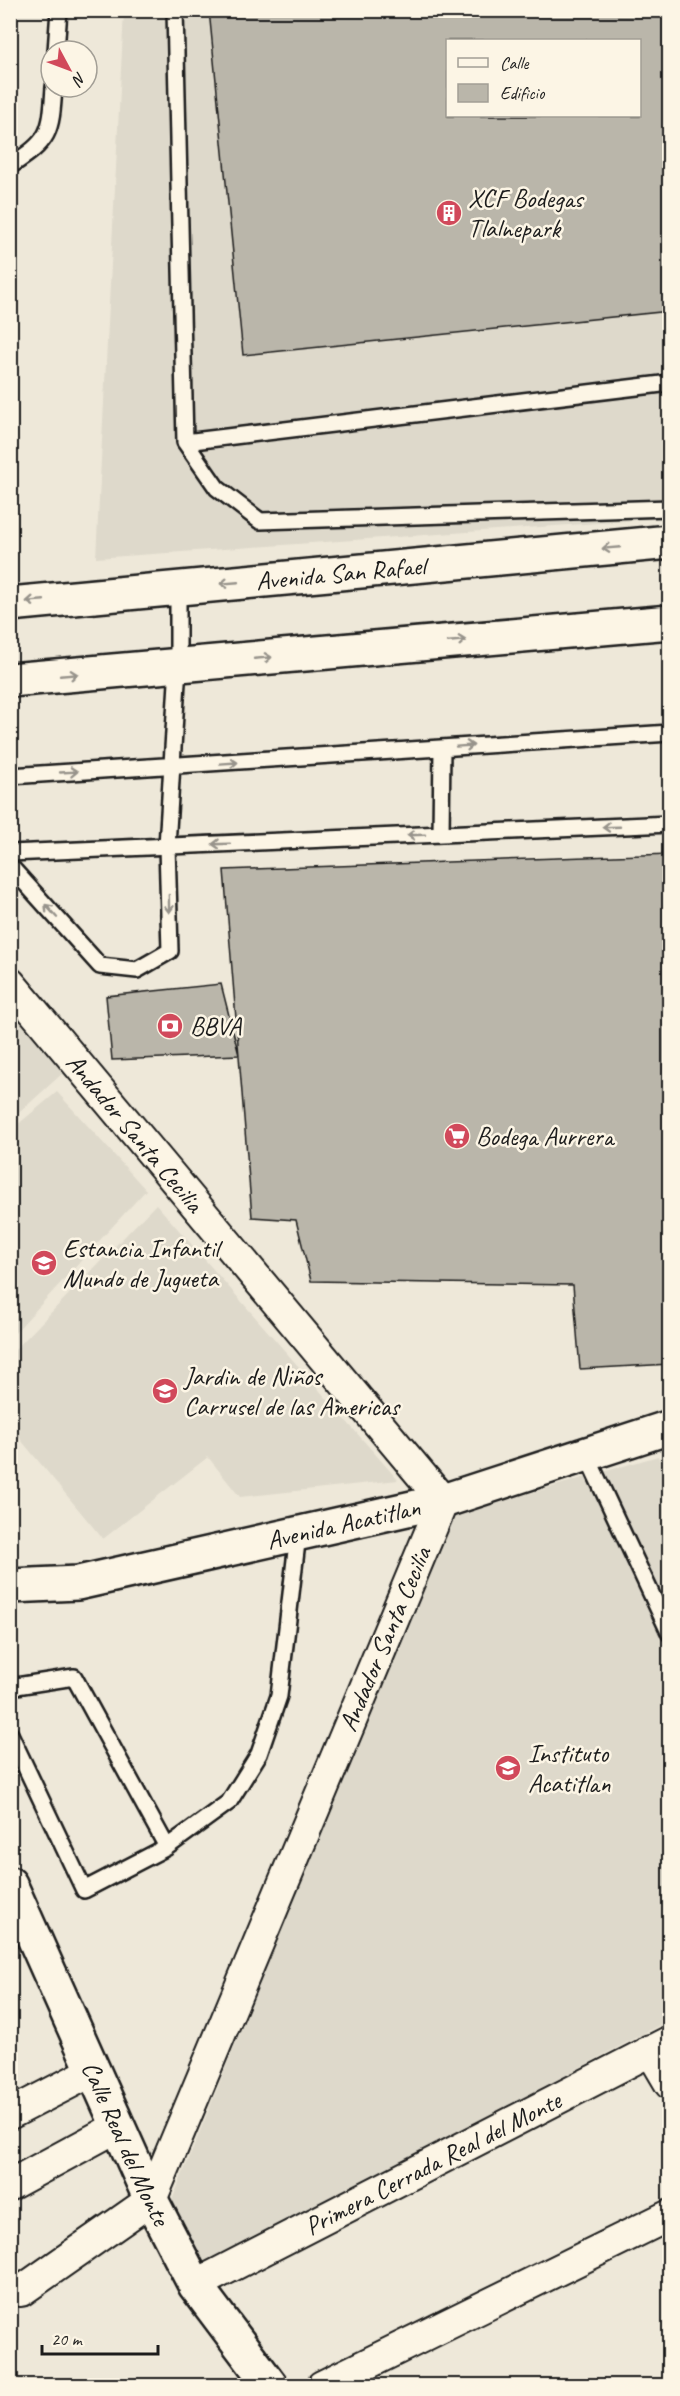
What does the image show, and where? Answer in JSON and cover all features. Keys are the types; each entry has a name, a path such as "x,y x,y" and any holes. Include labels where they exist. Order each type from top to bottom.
{"main road":[{"name":"Avenida San Rafael","path":"10,604 669,542"},
{"path":"10,680 669,622"},
{"name":"Avenida Acatitlan","path":"10,1586 78,1583 443,1501 669,1427"},
{"name":"Calle Real del Monte","path":"10,1884 117,2127 151,2200 195,2285 271,2385"}],"street":[{"name":"Andador Santa Cecilia","path":"10,983 443,1501 151,2200"},
{"path":"660,2046 669,2084"},
{"name":"Primera Cerrada Real del Monte","path":"195,2285 660,2046"},
{"path":"10,2114 93,2071"},
{"path":"10,2185 117,2127"},
{"path":"21,2291 151,2200"},
{"path":"322,2385 669,2215"}],"lane":[{"path":"57,39 59,10"},
{"path":"176,10 185,442 217,488 260,521 669,508"},
{"path":"10,166 39,148 52,122 53,99"},
{"path":"185,442 669,382"},
{"path":"10,866 100,966 137,970 170,951 167,846 170,767 178,666 178,588"},
{"path":"10,776 669,733"},
{"path":"441,834 442,748"},
{"path":"10,854 669,824"},
{"path":"586,1454 669,1634"},
{"path":"10,1734 84,1890 167,1847 229,1802 259,1754 279,1696 298,1534"},
{"path":"10,1687 74,1677 167,1847"}],"shaded area":[{"path":"124,11 669,11 669,518 96,558"},
{"path":"11,1012 64,1072 10,1120"},
{"name":"Estancia Infantil Mundo de Jugueta","path":"57,1092 146,1190 11,1337 11,1130"},
{"name":"Jardin de Niños Carrusel de las Americas","path":"156,1204 398,1480 240,1497 208,1457 103,1539 11,1428 11,1354"},
{"name":"Instituto Acatitlan","path":"658,1456 670,1488 669,2020 203,2268 170,2205 449,1517"}],"building":[{"name":"XCF Bodegas Tlalnepark","path":"209,10 670,10 670,311 243,355"},
{"name":"Bodega Aurrera","path":"670,854 670,1364 580,1369 573,1285 311,1281 296,1220 252,1217 224,870"},
{"name":"BBVA","path":"221,984 239,1055 112,1060 106,996"}],"place":[{"name":"XCF Bodegas Tlalnepark","path":"449,213"},
{"name":"BBVA","path":"170,1026"},
{"name":"Bodega Aurrera","path":"457,1136"},
{"name":"Estancia Infantil Mundo de Jugueta","path":"44,1263"},
{"name":"Jardin de Niños Carrusel de las Americas","path":"165,1391"},
{"name":"Instituto Acatitlan","path":"508,1768"}]}
